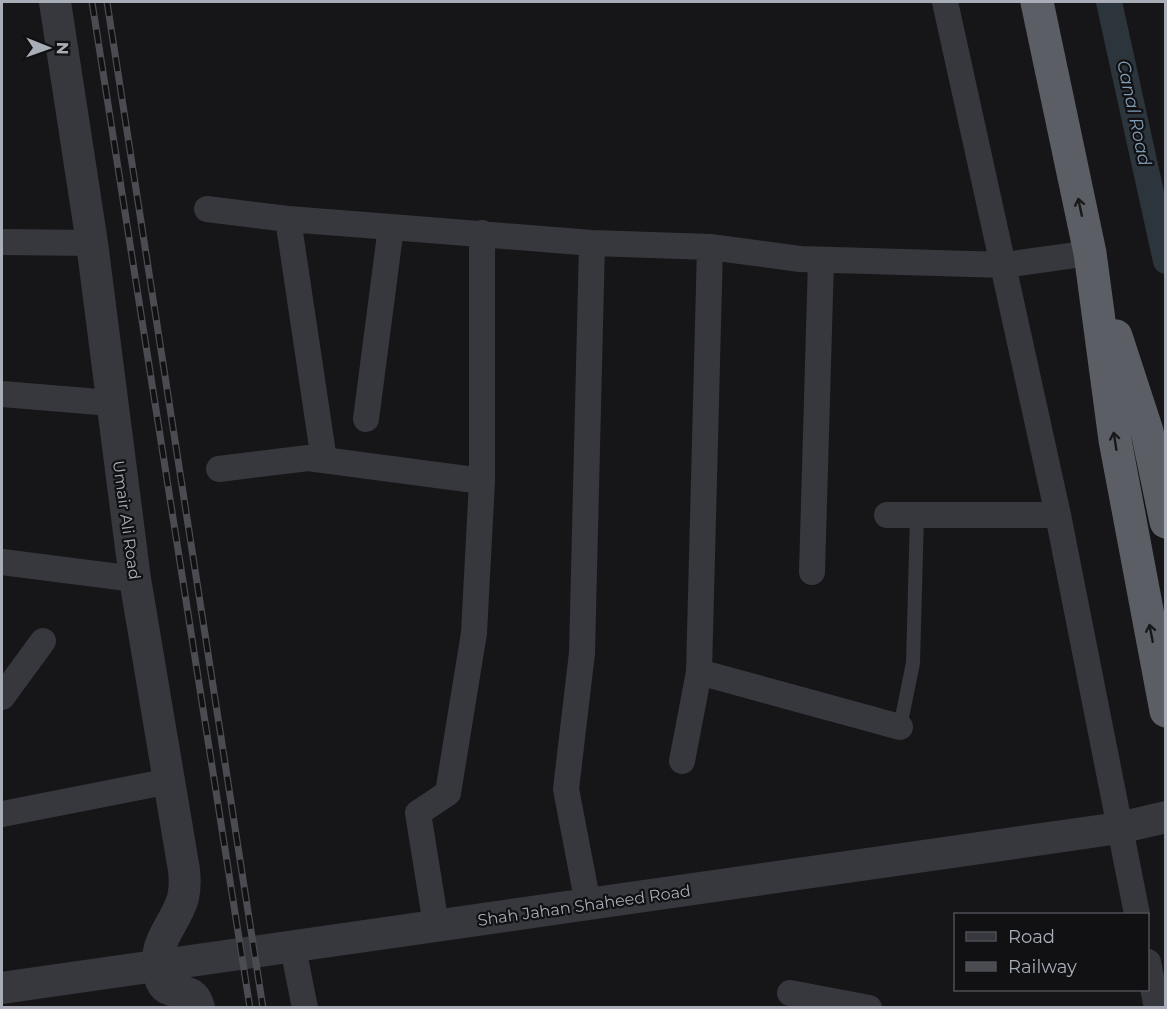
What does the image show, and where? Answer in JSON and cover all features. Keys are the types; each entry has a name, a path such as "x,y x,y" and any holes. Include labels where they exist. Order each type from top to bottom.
{"highway":[{"path":"1037,2 1090,253 1115,440 1166,711"},
{"path":"1090,253 1147,431 1166,522"}],"street":[{"name":"Umair Ali Road","path":"55,2 92,243 135,579 170,781 185,884 183,898 159,944 159,965"},
{"path":"945,2 1005,265 1058,515 1137,913"},
{"path":"207,209 288,219 592,243 710,248 821,260 1005,265 1090,253"},
{"path":"288,219 324,460"},
{"path":"366,419 392,227"},
{"path":"436,926 418,813 448,794 474,633 482,481 482,233"},
{"path":"2,243 92,243"},
{"path":"588,904 566,789 582,653 592,243"},
{"path":"682,761 699,672 710,248"},
{"path":"812,572 821,260"},
{"path":"2,393 111,403"},
{"path":"219,469 308,458 482,481"},
{"path":"887,514 1058,515"},
{"path":"2,562 135,579"},
{"path":"2,697 43,641"},
{"path":"699,672 900,727"},
{"path":"2,814 170,781"},
{"name":"Shah Jahan Shaheed Road","path":"2,988 1119,828 1166,818"},
{"path":"293,948 305,1008"},
{"path":"159,965 160,978 166,988 173,991 191,992 199,1008"},
{"path":"1149,967 1157,1008"},
{"path":"790,993 868,1008"}],"lane":[{"path":"900,727 913,663 917,515"}],"waterway":[{"name":"Canal Road","path":"1109,2 1166,261"}],"railway":[{"path":"92,2 250,1008"},
{"path":"107,2 263,1008"}]}
